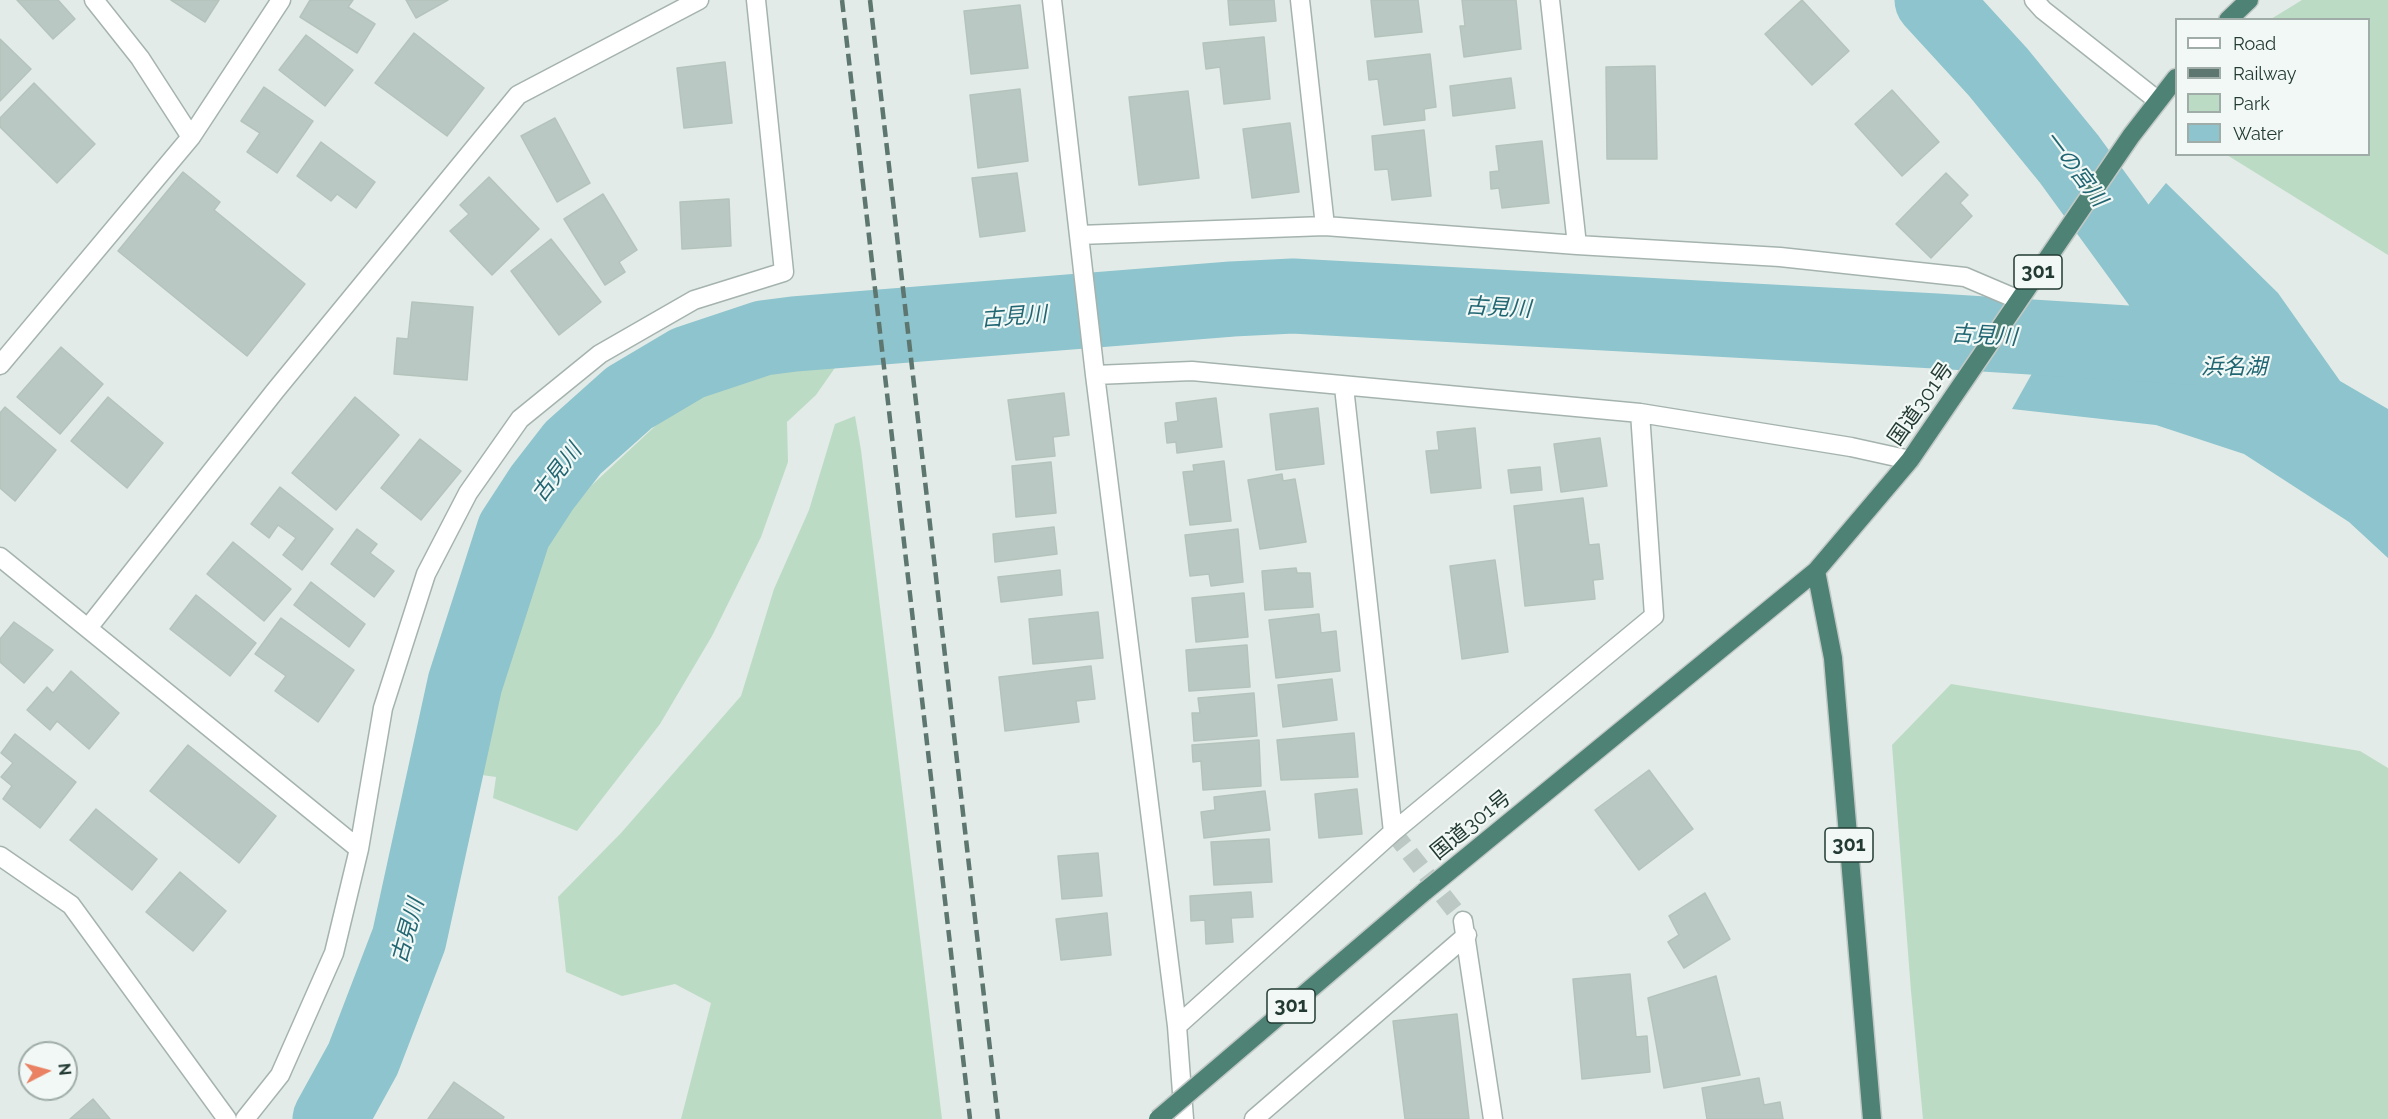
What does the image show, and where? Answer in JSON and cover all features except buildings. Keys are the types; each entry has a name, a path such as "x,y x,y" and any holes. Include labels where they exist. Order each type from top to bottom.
{"highway":[{"path":"2230,18 2249,0"},
{"name":"国道301号","path":"1158,1119 1424,892 1816,571 1910,460 2131,136 2175,79"},
{"name":"301","path":"1816,571 1833,658 1872,1119"}],"street":[{"path":"94,0 140,58 191,137"},
{"path":"0,365 191,137 281,0"},
{"path":"88,628 275,391 518,95 699,0"},
{"path":"244,1119 280,1075 334,953 359,849 383,708 426,574 468,493 520,419 600,354 694,300 784,272 756,0"},
{"path":"1052,0 1095,375 1177,1026 1184,1119"},
{"path":"1300,0 1325,226"},
{"path":"1550,0 1577,245"},
{"path":"2034,0 2113,68 2157,100"},
{"path":"1079,235 1325,226 1577,245 1780,257 1965,277 2019,300"},
{"path":"1095,375 1192,371 1640,413 1851,447 1910,460"},
{"path":"1344,387 1393,832"},
{"path":"1177,1026 1393,832 1654,616 1640,413"},
{"path":"0,557 359,849"},
{"path":"0,856 71,905 228,1119"},
{"path":"1254,1119 1465,928 1493,1119"}],"green space":[{"path":"2302,0 2388,0 2388,255 2229,156 2370,156 2370,18 2273,18"},
{"path":"779,362 839,362 816,395 787,422 788,462 761,537 712,636 660,724 577,831 493,798 496,777 482,775 507,637 525,566 592,485 697,387"},
{"path":"855,416 942,1119 681,1119 711,1003 675,984 622,996 566,972 558,897 621,833 741,696 774,589 809,510 835,424"},
{"path":"1951,684 2360,751 2388,768 2388,1119 1923,1119 1892,745"}],"water":[{"name":"浜名湖","path":"2166,183 2278,293 2340,381 2388,409 2388,558 2349,522 2244,454 2156,425 2012,409 2048,345 2119,352 2148,348 2165,330 2155,305 2117,243"}],"waterway":[{"name":"一の宮川","path":"1932,0 1998,72 2069,159 2184,317"},
{"name":"古見川","path":"330,1119 363,1059 409,939 465,683 514,531 542,488 573,448 629,398 688,363 763,338 794,334 1293,296 2206,348"}],"tunnel":[{"path":"1393,832 1463,921"}],"railway":[{"path":"842,0 970,1119"},
{"path":"870,0 998,1119"}]}
